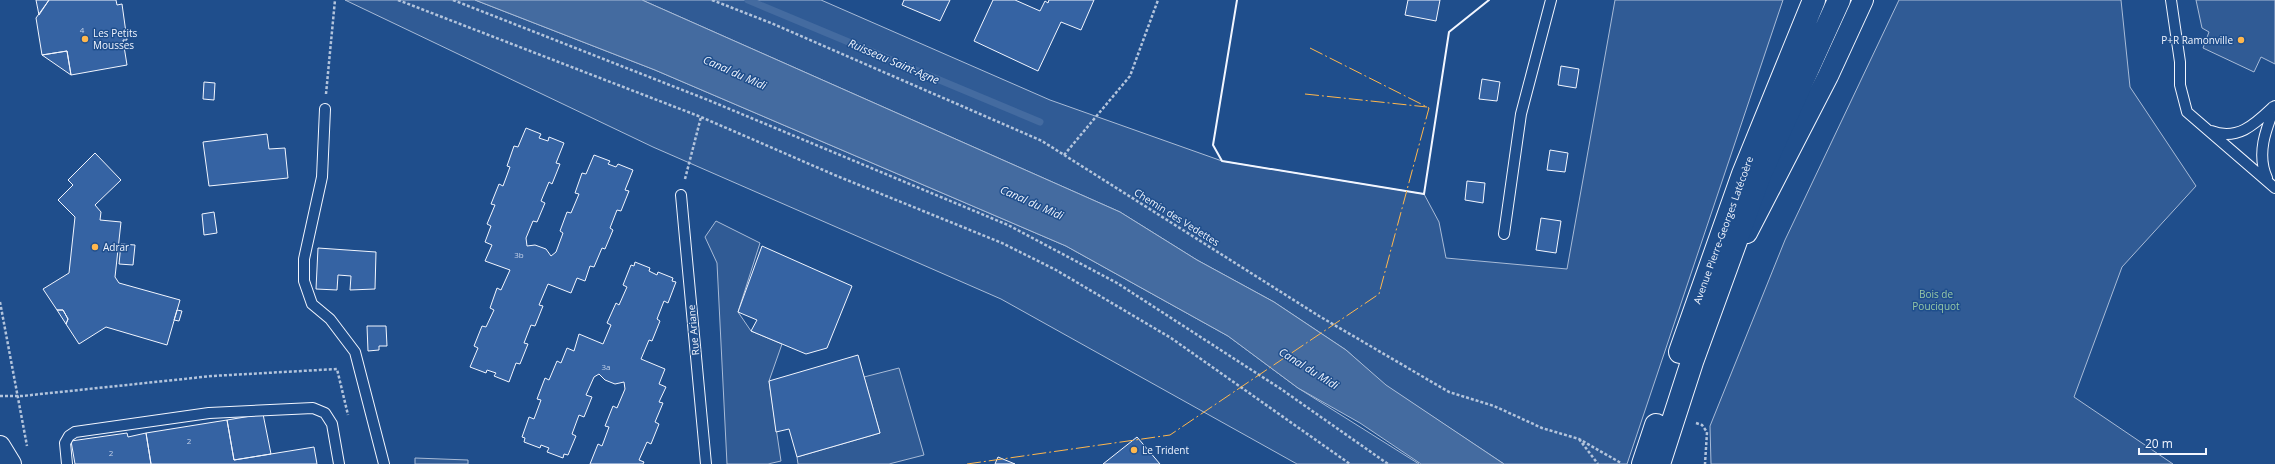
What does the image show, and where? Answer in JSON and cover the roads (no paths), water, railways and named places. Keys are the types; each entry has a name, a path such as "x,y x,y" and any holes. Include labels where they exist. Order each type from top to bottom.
{"main road":[{"path":"1783,72 1804,0"},
{"name":"Avenue Pierre-Georges Latécoère","path":"1659,464 1660,437 1704,280 1783,72 1814,0"},
{"name":"Avenue Pierre-Georges Latécoère","path":"1643,464 1660,437 1723,277 1760,175 1839,0"}],"street":[{"name":"Avenue Pierre-Georges Latécoère","path":"1723,277 1788,155 1863,0"},
{"path":"0,446 11,464"}],"lane":[{"path":"1504,234 1521,114 1551,0"},
{"path":"2171,0 2180,55 2180,85 2187,112 2272,185"},
{"path":"2209,130 2220,134 2237,133 2252,127 2275,106"},
{"path":"2272,185 2261,166 2264,135 2275,106"},
{"path":"325,109 322,177 304,259 304,281 312,304 330,319 355,352 384,464"},
{"name":"Rue Ariane","path":"680,195 706,464"},
{"path":"67,464 65,443 69,436 75,432 209,413 313,408 325,413 332,424 339,464"}],"water":[{"name":"Canal du Midi","path":"475,0 642,0 1120,212 1197,260 1274,302 1346,350 1386,385 1504,464 1421,464 1360,423 1298,388 1228,336 1066,246 655,70"}],"waterway":[{"name":"Ruisseau Saint-Agne","path":"748,0 1040,122"}],"place":[{"name":"Les Petits Mousses","path":"85,39"},
{"name":"P+R Ramonville","path":"2241,40"},
{"name":"Adrar","path":"95,247"},
{"name":"Le Trident","path":"1134,450"}],"park label":[{"name":"Bois de Pouciquot","path":"1936,300"}]}
